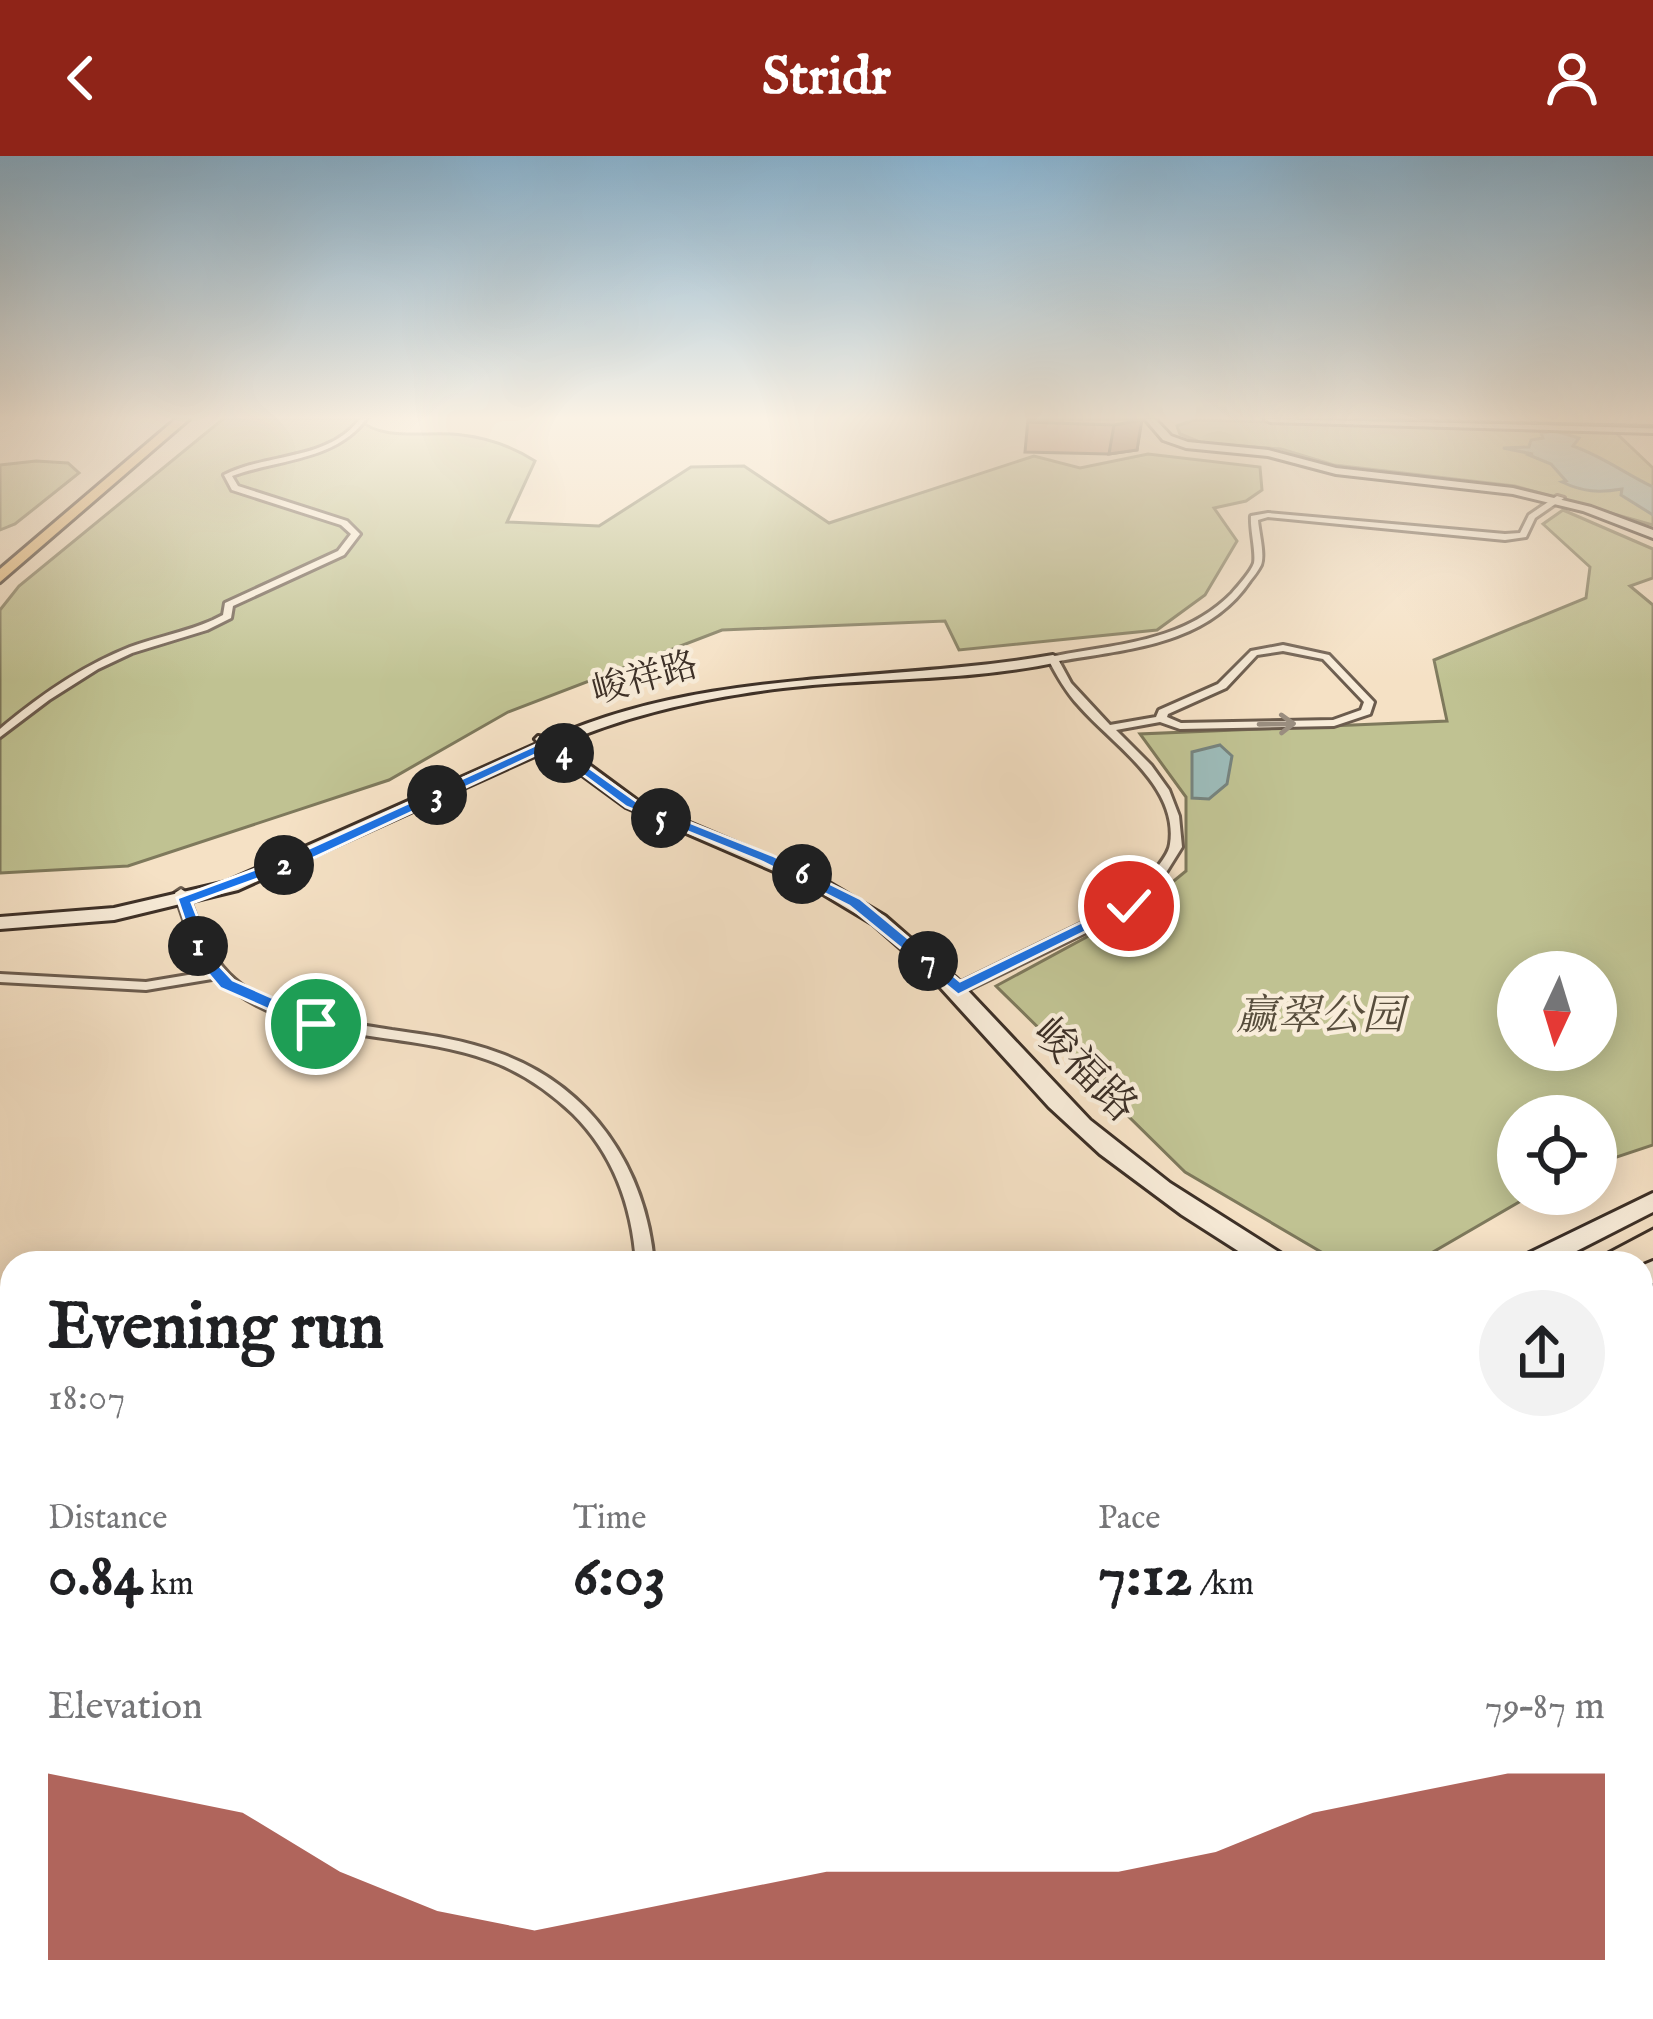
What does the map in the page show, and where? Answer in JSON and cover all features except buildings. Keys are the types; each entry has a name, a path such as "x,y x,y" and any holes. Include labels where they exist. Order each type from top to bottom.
{"highway":[{"path":"0,554 57,506"},
{"path":"0,577 82,506"}],"street":[{"path":"0,734 38,702 129,651 203,631 228,616 228,605 341,553 356,533 344,523 291,506"},
{"name":"峻祥路","path":"0,919 96,916 182,897 303,852 540,744 620,717 729,691 985,670 1187,631 1221,613 1258,563 1254,518 1268,515 1505,537 1523,535 1532,518 1549,506"},
{"path":"1579,506 1653,531"},
{"path":"1584,506 1629,518 1653,531"},
{"path":"1111,728 1161,719 1180,726 1334,723 1366,712 1369,702 1326,657 1282,648 1254,652 1222,686 1163,712 1161,719"},
{"path":"958,989 1129,906 1148,892 1177,839 1168,796 1145,761 1061,680 1053,659"},
{"name":"峻福路","path":"540,744 631,804 766,858 855,902 958,989 1085,1129 1192,1212 1257,1251"},
{"name":"峻福路","path":"540,744 635,816 812,890 874,930 929,976 1021,1083 1097,1157 1163,1208 1230,1251"},
{"path":"182,897 198,946 218,974 258,1000 316,1024 483,1052 530,1072 602,1134 630,1184 645,1251"},
{"path":"0,978 146,986 218,974"},
{"path":"1556,1251 1653,1202"}],"green space":[{"path":"0,506 38,506 15,524 0,530"},
{"path":"117,506 514,506 507,522 599,526 630,506 804,506 829,523 881,506 1223,506 1214,508 1237,541 1205,595 1157,630 959,650 945,621 722,630 508,712 389,780 128,866 0,873 0,610 19,586"},
{"path":"1586,506 1653,506 1653,525"},
{"name":"赢翠公园","path":"1563,510 1653,549 1653,578 1630,586 1653,605 1653,1145 1617,1157 1617,1095 1497,1095 1497,1215 1435,1251 1320,1251 1185,1172 996,986 1142,907 1186,871 1186,797 1140,734 1447,721 1434,660 1586,598 1590,567 1543,524"}],"water":[{"path":"1220,745 1232,756 1227,784 1209,799 1192,798 1192,752"}],"tram line":[{"path":"1610,1251 1653,1228"}],"route":[{"path":"316,1024 227,984 207,963 183,901 302,858 549,743 631,804 766,858 855,902 958,989 1129,906"}]}
